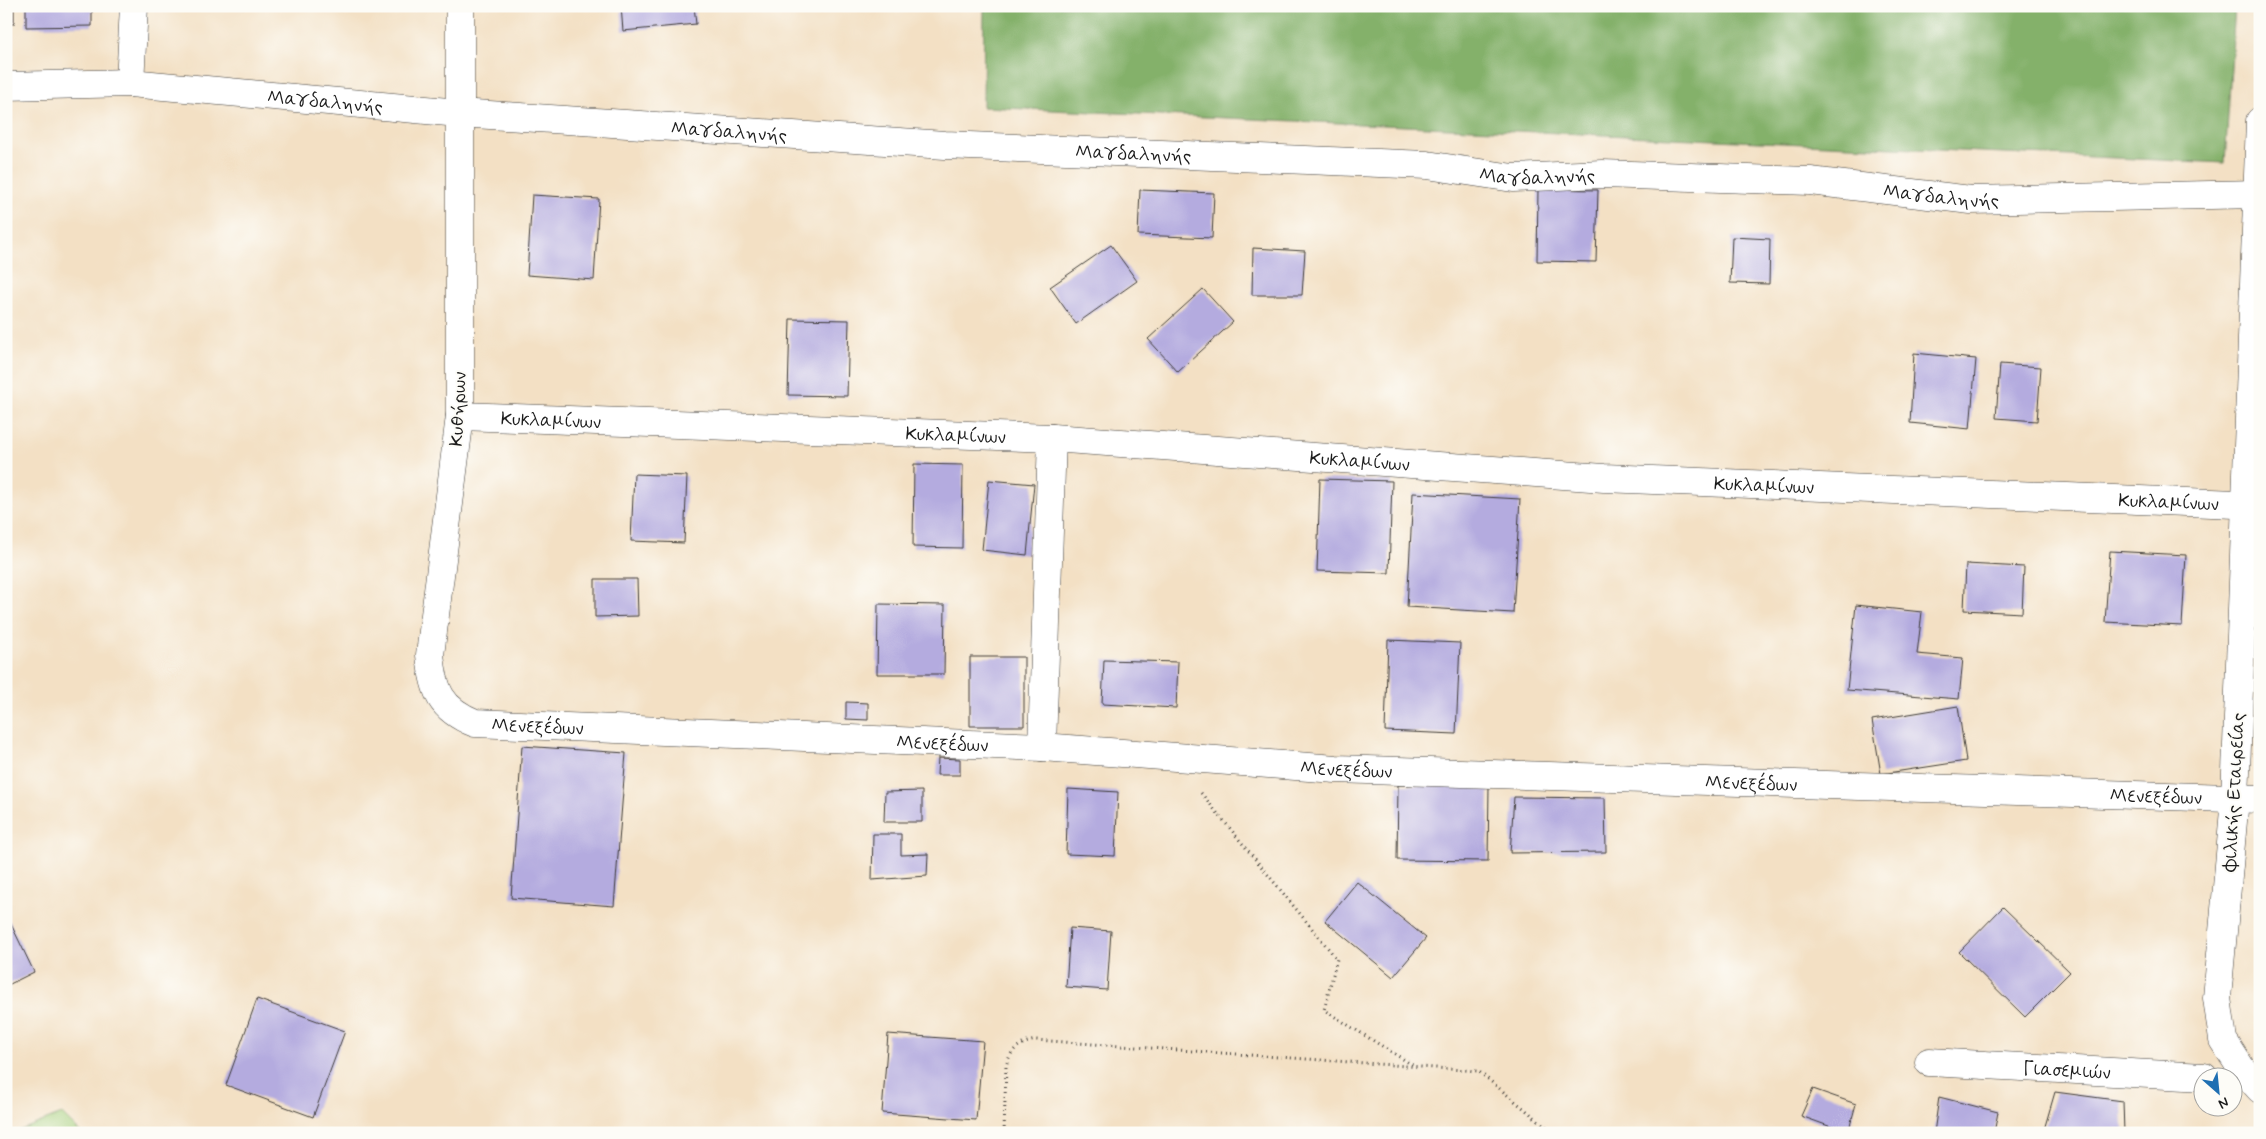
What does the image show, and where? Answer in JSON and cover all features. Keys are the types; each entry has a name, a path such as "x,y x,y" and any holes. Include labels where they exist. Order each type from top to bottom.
{"street":[{"path":"130,83 134,6"},
{"name":"Κυθήρων","path":"442,701 433,682 430,655 460,416 460,6"},
{"name":"Μαγδαληνής","path":"6,86 130,83 459,114 945,145 1427,165 1513,178 1602,174 1810,181 1971,200 2258,193"},
{"name":"Φιλικής Εταιρείας","path":"2260,121 2247,799 2217,998 2223,1040 2250,1069 2260,1089"},
{"name":"Κυκλαμίνων","path":"460,416 1052,438 1604,478 2252,505"},
{"path":"1042,747 1052,438"},
{"name":"Μενεξέδων","path":"442,701 460,717 475,723 1042,747 1336,769 2247,799"},
{"name":"Γιασεμιών","path":"1929,1062 2194,1076"}],"path":[{"path":"1171,757 1337,959 1324,1010 1414,1066"},
{"path":"1004,1133 1006,1066 1009,1056 1015,1047 1025,1042 1036,1040 1478,1071 1554,1133"}],"green space":[{"path":"984,6 2235,6 2225,163 983,107"},
{"path":"62,1114 81,1133 17,1133 21,1130"}],"building":[{"path":"6,6 14,6 14,24 6,24"},
{"path":"26,6 92,6 92,26 26,27"},
{"path":"621,6 694,6 696,24 623,31"},
{"path":"1538,189 1598,190 1596,262 1537,261"},
{"path":"1140,190 1214,193 1212,238 1138,235"},
{"path":"532,195 599,199 594,280 527,275"},
{"path":"1732,237 1770,239 1769,284 1730,283"},
{"path":"1111,245 1137,281 1076,324 1050,287"},
{"path":"1253,248 1305,251 1302,295 1252,295"},
{"path":"1203,289 1233,322 1178,372 1148,339"},
{"path":"790,319 849,320 847,396 788,395"},
{"path":"1914,353 1976,359 1970,429 1910,423"},
{"path":"2000,364 2041,367 2037,421 1996,418"},
{"path":"914,464 963,465 962,548 913,547"},
{"path":"634,474 687,476 684,543 631,541"},
{"path":"1320,479 1392,481 1389,573 1317,571"},
{"path":"989,480 1034,484 1027,555 982,550"},
{"path":"1413,493 1520,499 1513,613 1407,607"},
{"path":"2110,551 2186,555 2182,626 2105,622"},
{"path":"1966,564 2024,567 2022,613 1964,610"},
{"path":"595,579 637,579 638,616 595,617"},
{"path":"878,604 945,605 944,674 877,674"},
{"path":"1856,605 1922,612 1917,654 1963,658 1959,699 1847,690"},
{"path":"1388,640 1460,643 1456,734 1385,731"},
{"path":"970,657 1024,657 1024,726 970,726"},
{"path":"1104,660 1178,662 1176,708 1102,704"},
{"path":"846,702 868,703 868,720 846,719"},
{"path":"1958,706 1966,761 1881,774 1872,720"},
{"path":"522,746 626,753 614,906 511,898"},
{"path":"938,758 960,759 960,775 937,775"},
{"path":"1398,785 1489,786 1488,861 1397,860"},
{"path":"1068,789 1118,792 1115,856 1066,854"},
{"path":"922,791 922,822 884,822 885,792"},
{"path":"1514,797 1605,798 1606,852 1510,853"},
{"path":"873,834 901,834 901,855 928,854 927,876 872,880"},
{"path":"1357,882 1426,938 1393,977 1325,921"},
{"path":"2003,907 2070,972 2025,1017 1959,952"},
{"path":"9,920 34,972 6,986 6,922"},
{"path":"1070,928 1111,931 1107,990 1066,987"},
{"path":"257,999 345,1031 313,1117 226,1085"},
{"path":"888,1034 983,1041 976,1120 882,1113"},
{"path":"1813,1089 1856,1104 1848,1133 1801,1116"},
{"path":"2055,1092 2123,1101 2124,1133 2043,1133"},
{"path":"1939,1097 1998,1112 1994,1133 1934,1133"}]}
